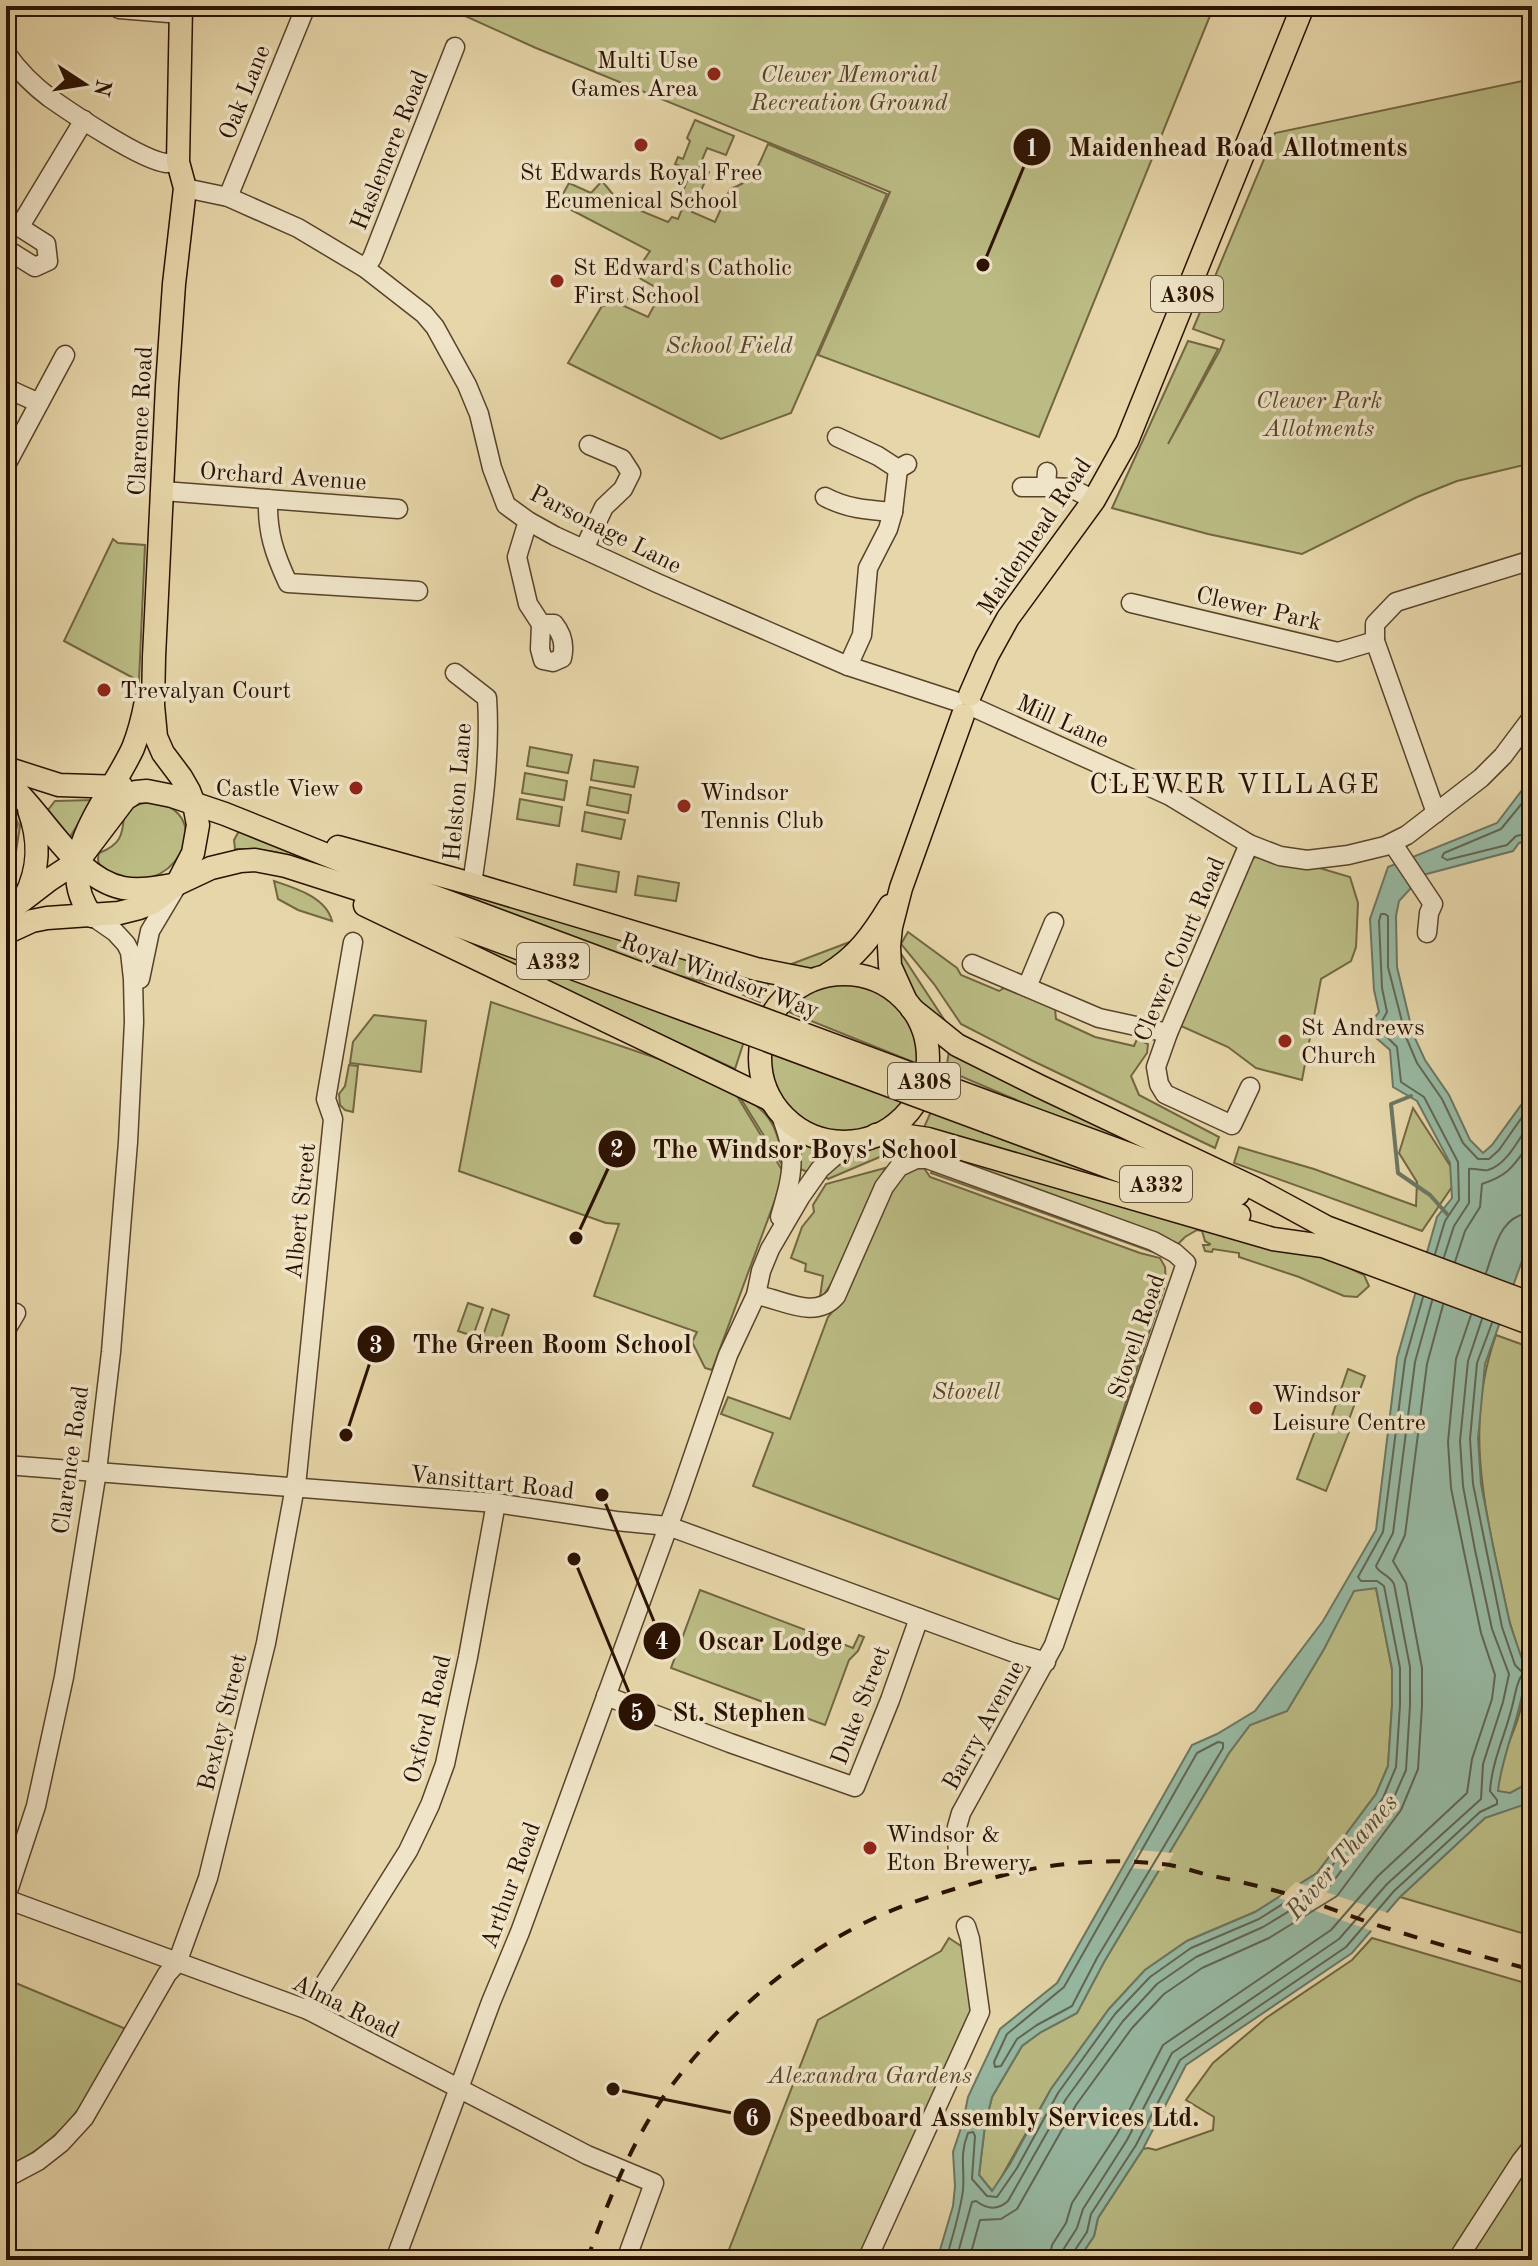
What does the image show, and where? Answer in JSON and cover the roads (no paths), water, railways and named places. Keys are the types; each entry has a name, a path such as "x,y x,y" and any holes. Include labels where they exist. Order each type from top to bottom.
{"main road":[{"name":"Maidenhead Road","path":"910,1006 893,974 889,956 891,927 901,888 966,705 1008,618 1094,500 1133,428 1303,6"},
{"path":"181,10 178,162 185,188"},
{"name":"Clarence Road","path":"177,884 191,858 198,825 194,804 181,777 163,753 153,721 172,310 185,188"},
{"name":"Clarence Road","path":"78,851 132,750 141,724 154,657"},
{"name":"Royal Windsor Way","path":"6,768 59,785 112,786 147,791 194,804 694,1003"},
{"path":"6,781 78,851 98,878 122,888 147,889 177,884"},
{"path":"14,907 51,879 125,799 136,792 147,791"},
{"path":"14,907 33,879 38,852 38,839 26,800"},
{"path":"255,826 472,884 756,969 818,978 845,974 870,978 891,989 957,1045 1256,1189 1334,1240"},
{"path":"78,851 77,890 92,916"},
{"name":"Royal Windsor Way","path":"177,884 211,868 240,861 255,860 295,869 694,1003 1334,1240 1532,1304"},
{"path":"295,869 775,1106 796,1127 818,1138 838,1142 912,1135 1273,1239 1334,1240"},
{"path":"6,933 18,926 47,918 92,916 139,908 152,903 177,884"},
{"name":"Maidenhead Road","path":"818,978 846,962 863,946 901,888"},
{"name":"A308","path":"775,1106 765,1086 760,1063 763,1034 778,1006 797,988 818,978"},
{"name":"A308","path":"871,1138 894,1125 910,1109 922,1087 927,1061 925,1039 910,1006"},
{"name":"Royal Windsor Way","path":"1334,1240 1532,1324"}],"street":[{"name":"Oak Lane","path":"228,197 306,6"},
{"path":"119,9 181,10"},
{"name":"Haslemere Road","path":"365,268 372,258 455,47"},
{"path":"6,53 15,66 48,97 84,120 138,152 167,163 178,162"},
{"path":"6,249 35,267 48,261 46,244 13,226 84,120"},
{"name":"Parsonage Lane","path":"185,188 228,197 298,228 365,268 424,314 435,327 467,385 479,414 492,468 506,505 528,521 848,666 966,705"},
{"path":"6,465 65,355"},
{"path":"6,388 39,403"},
{"path":"837,437 903,467 888,529 868,568 862,635 848,666"},
{"path":"584,549 604,507 623,489 631,473 622,459 589,445"},
{"path":"1022,487 1046,480 1094,500"},
{"name":"Orchard Avenue","path":"163,491 398,509"},
{"path":"825,497 857,510 893,512"},
{"path":"268,499 267,524 274,552 288,583 418,591"},
{"path":"528,521 517,557 528,604 541,624"},
{"path":"1436,813 1375,641 1375,624 1396,602 1532,560"},
{"name":"Clewer Park","path":"1131,603 1338,652 1375,641"},
{"name":"Helston Lane","path":"455,673 487,698 489,731 484,808 472,884"},
{"path":"477,690 492,677"},
{"name":"Mill Lane","path":"966,705 1170,796 1249,844 1280,856 1307,860 1396,849 1481,778 1503,756 1530,720"},
{"name":"Clewer Court Road","path":"1249,844 1156,1067 1159,1084 1165,1094 1232,1125 1250,1087"},
{"path":"1396,849 1419,884 1439,901 1429,913 1427,933"},
{"name":"Clarence Road","path":"6,1898 36,1806 61,1691 97,1471 111,1352 134,1022 147,942 155,921 177,884"},
{"name":"Clarence Road","path":"92,916 121,937 130,952 134,1022"},
{"path":"1027,987 1054,922"},
{"name":"Albert Street","path":"295,1488 333,1119 326,1099 353,942"},
{"path":"972,964 1099,1018 1168,1033"},
{"path":"668,1526 728,1355 756,1295 793,1168 790,1140 775,1106"},
{"path":"774,1239 820,1169 837,1154 871,1138"},
{"name":"Stovell Road","path":"756,1295 804,1308 830,1304 884,1187 899,1167 916,1159 927,1159 1153,1241 1186,1263 1046,1662"},
{"path":"6,1330 16,1313"},
{"name":"Vansittart Road","path":"6,1465 496,1503 668,1526 1046,1662"},
{"name":"Bexley Street","path":"6,2178 38,2161 61,2143 84,2118 167,1974 177,1963 208,1878 266,1643 295,1488"},
{"name":"Oxford Road","path":"308,2010 408,1851 430,1805 445,1764 496,1503"},
{"name":"Arthur Road","path":"395,2260 520,1932 668,1526"},
{"name":"Duke Street","path":"606,1696 855,1787 919,1618"},
{"name":"Barry Avenue","path":"958,1859 957,1827 961,1813 1046,1662"},
{"name":"Alma Road","path":"6,1898 308,2010 587,2155 654,2183 626,2260"},
{"path":"867,2260 980,2012 966,1926"},
{"path":"450,2113 432,2075 467,2066"},
{"path":"1457,2260 1528,2160"}],"water":[{"name":"River Thames","path":"1532,777 1532,840 1519,843 1513,851 1423,875 1399,901 1396,916 1397,967 1413,1034 1425,1060 1449,1095 1470,1140 1483,1153 1532,1090 1532,1233 1485,1364 1478,1439 1481,1484 1510,1624 1523,1662 1532,1662 1532,1684 1524,1684 1498,1791 1510,1793 1532,1781 1532,1802 1485,1818 1400,1897 1352,1953 1186,2065 1143,2149 1098,2218 1094,2236 1078,2260 937,2260 953,2206 953,2152 968,2097 1000,2029 1057,1983 1192,1745 1255,1711 1323,1621 1376,1530 1397,1358 1437,1217 1452,1198 1450,1163 1417,1101 1393,1087 1390,1050 1366,1029 1379,1012 1374,990 1370,919 1388,867 1497,823","holes":["1376,1588 1392,1669 1388,1766 1376,1794 1317,1873 1255,1912 1187,1941 1145,1970 1109,2009 1051,2089 992,2191 979,2175 985,2125 992,2097 1022,2046 1077,2013 1104,1962 1229,1753 1250,1725 1287,1711 1354,1591"]}],"waterway":[{"path":"1411,1096 1391,1104 1398,1173 1430,1195 1447,1214"}],"railway":[{"path":"587,2260 611,2196 640,2134 685,2068 734,2016 788,1970 848,1932 879,1916 943,1893 1048,1866 1116,1861 1167,1865 1284,1893 1410,1935 1532,1970"}],"place":[{"name":"Multi Use Games Area","path":"714,74"},
{"name":"St Edwards Royal Free Ecumenical School","path":"641,145"},
{"name":"Maidenhead Road Allotments","path":"983,265"},
{"name":"St Edward's Catholic First School","path":"557,281"},
{"name":"Trevalyan Court","path":"104,690"},
{"name":"Castle View","path":"356,788"},
{"name":"Windsor Tennis Club","path":"684,806"},
{"name":"St Andrews Church","path":"1285,1041"},
{"name":"The Windsor Boys' School","path":"576,1238"},
{"name":"Windsor Leisure Centre","path":"1256,1408"},
{"name":"The Green Room School","path":"346,1435"},
{"name":"Oscar Lodge","path":"602,1495"},
{"name":"St. Stephen","path":"574,1559"},
{"name":"Windsor & Eton Brewery","path":"870,1848"},
{"name":"Speedboard Assembly Services Ltd.","path":"613,2089"}],"district":[{"name":"CLEWER VILLAGE","path":"1235,783"}],"park label":[{"name":"Clewer Memorial Recreation Ground","path":"849,88"},
{"name":"School Field","path":"729,345"},
{"name":"Clewer Park Allotments","path":"1319,414"},
{"name":"Stovell","path":"966,1391"},
{"name":"Alexandra Gardens","path":"870,2075"}]}
